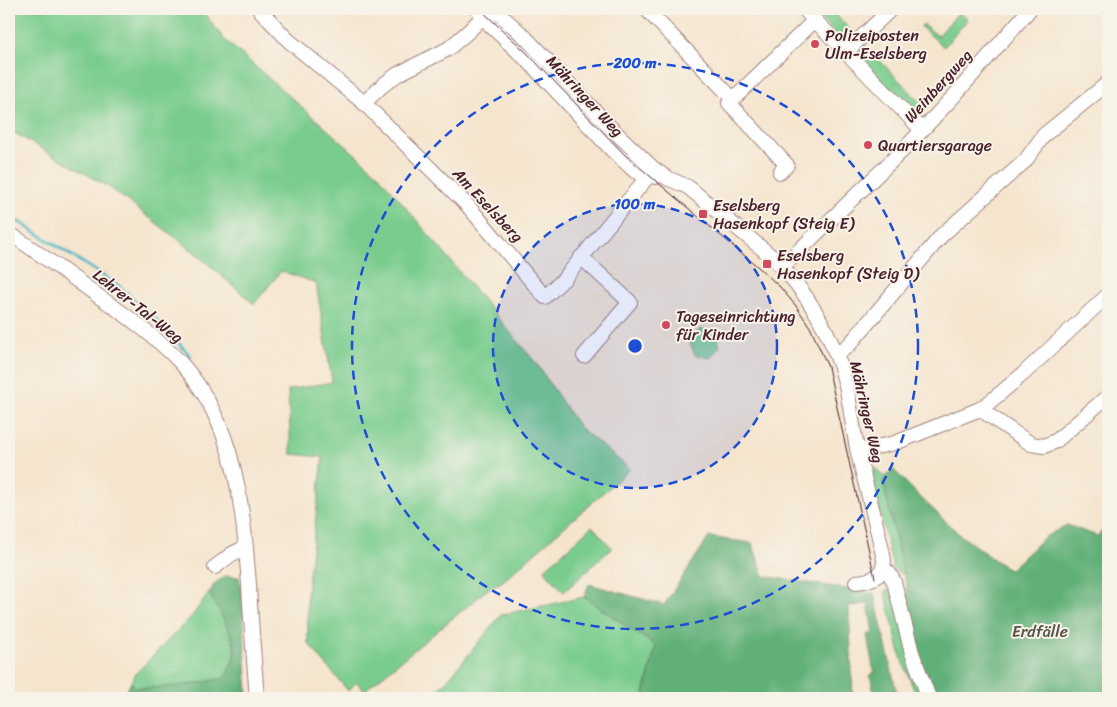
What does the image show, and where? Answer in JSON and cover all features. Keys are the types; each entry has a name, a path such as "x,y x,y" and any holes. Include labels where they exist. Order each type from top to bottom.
{"street":[{"name":"Am Eselsberg","path":"259,9 288,40 364,103 469,207 544,296 564,279 651,172"},
{"path":"646,9 729,98 787,164 780,172"},
{"path":"846,52 891,9"},
{"name":"Weinbergweg","path":"782,267 922,130 1027,10"},
{"path":"364,103 398,74 448,49 470,30 486,11"},
{"name":"Mähringer Weg","path":"486,11 530,63 630,168 651,172 674,180 691,189 771,256 782,267 816,314 835,352 846,387 858,451 883,556 883,568"},
{"path":"729,98 808,12 922,130"},
{"path":"835,352 844,349 850,344 942,236 1025,161 1044,135 1108,83"},
{"name":"Lehrer-Tal-Weg","path":"9,232 129,318 164,346 190,374 206,399 230,449 243,515 257,698"},
{"path":"581,257 630,302 584,356"},
{"path":"858,451 888,445 980,409 992,402 1108,295"},
{"path":"980,409 1031,444 1044,446 1056,440 1108,396"},
{"path":"215,567 232,554 246,547"},
{"path":"856,582 875,578 881,573 883,568 889,572 894,582 912,653 929,698"}],"green space":[{"path":"9,9 201,9 224,39 377,173 536,363 579,427 630,469 503,581 487,590 364,691 357,682 348,691 308,643 307,591 323,457 291,454 288,390 332,382 316,283 281,271 254,304 193,251 109,187 9,130"},
{"path":"820,9 830,9 854,34 844,43 815,13"},
{"path":"959,12 968,19 944,47 921,27 923,24 938,36"},
{"path":"864,44 921,103 911,113 854,53"},
{"path":"700,329 715,331 720,346 710,358 695,355 689,341"},
{"path":"871,466 885,477 883,482 904,575 893,569 870,469"},
{"name":"Erdfälle","path":"893,469 960,535 1009,570 1045,537 1067,525 1097,536 1108,525 1108,698 935,698 923,669 904,596 908,593 883,482"},
{"path":"592,526 612,548 564,592 544,570"},
{"path":"709,537 752,543 764,576 874,593 898,698 875,698 870,675 874,673 867,635 873,633 868,604 849,606 853,698 643,698 656,646 584,597 589,584 664,605"},
{"path":"226,576 239,577 242,592 248,698 123,698 131,682 135,688 191,684 224,678 233,661 235,654 234,644 209,593 215,583"},
{"path":"892,590 924,698 917,698 900,654 885,591"},
{"path":"209,593 225,621 234,644 232,661 224,679 180,686 135,688 131,682 137,672 192,616"},
{"path":"584,597 656,646 643,698 427,698 446,682 501,615"}],"waterway":[{"path":"9,217 119,286 168,331 191,357"}],"tram line":[{"path":"480,9 528,54 625,155 757,266 780,287 796,306 810,327 828,367 875,578"}],"place":[{"name":"Polizeiposten Ulm-Eselsberg","path":"815,44"},
{"name":"Quartiersgarage","path":"868,145"},
{"name":"Eselsberg Hasenkopf (Steig E)","path":"703,214"},
{"name":"Eselsberg Hasenkopf (Steig D)","path":"767,264"},
{"name":"Tageseinrichtung für Kinder","path":"666,325"}]}
